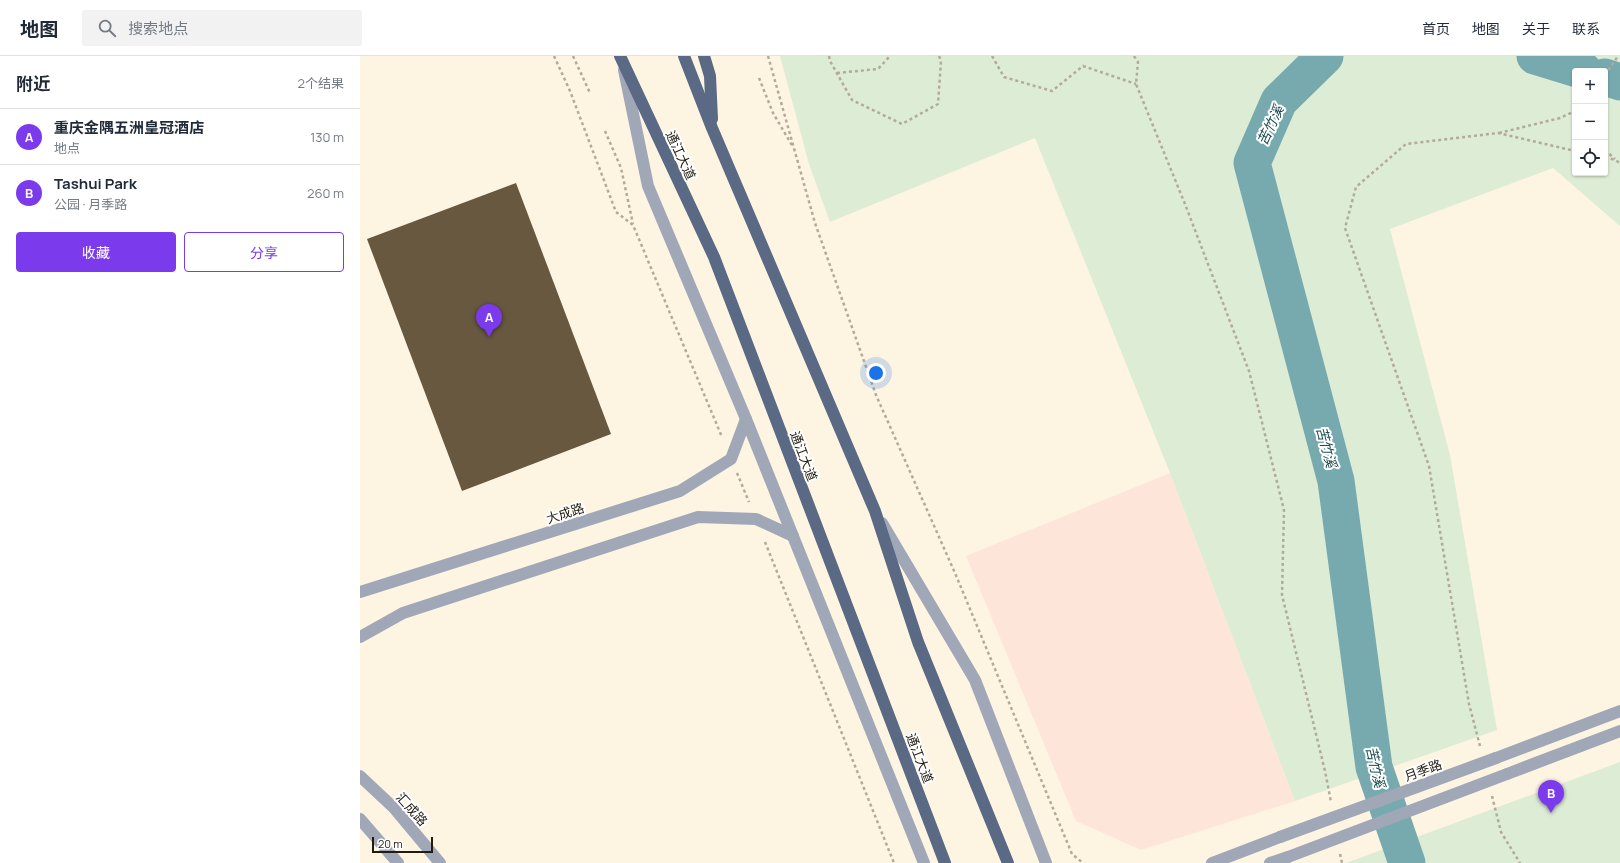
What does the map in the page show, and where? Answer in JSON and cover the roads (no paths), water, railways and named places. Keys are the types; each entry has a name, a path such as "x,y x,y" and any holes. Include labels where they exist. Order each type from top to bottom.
{"main road":[{"path":"684,56 712,128 875,511 918,642 1008,863"},
{"path":"704,56 710,76 712,128"},
{"name":"通江大道","path":"619,59 714,257 944,863"}],"street":[{"name":"通江大道","path":"619,59 648,186 746,419 924,863"},
{"name":"大成路","path":"360,592 680,491 731,458 746,419"},
{"path":"875,511 975,680 1048,861"},
{"path":"360,637 403,613 698,517 756,519 793,536"},
{"name":"月季路","path":"1212,863 1620,711"},
{"path":"1270,863 1620,732"},
{"path":"360,768 394,808"},
{"name":"汇成路","path":"360,776 394,808 440,863"},
{"path":"360,819 398,863"}],"waterway":[{"name":"苦竹溪","path":"1325,56 1279,101 1252,163 1336,481 1374,767 1407,863"},
{"name":"苦竹溪","path":"1535,56 1574,68"},
{"name":"苦竹溪","path":"1608,78 1620,82"}],"place":[{"name":"重庆金隅五洲皇冠酒店","path":"489,337"},
{"name":"Tashui Park","path":"1551,813"}]}
